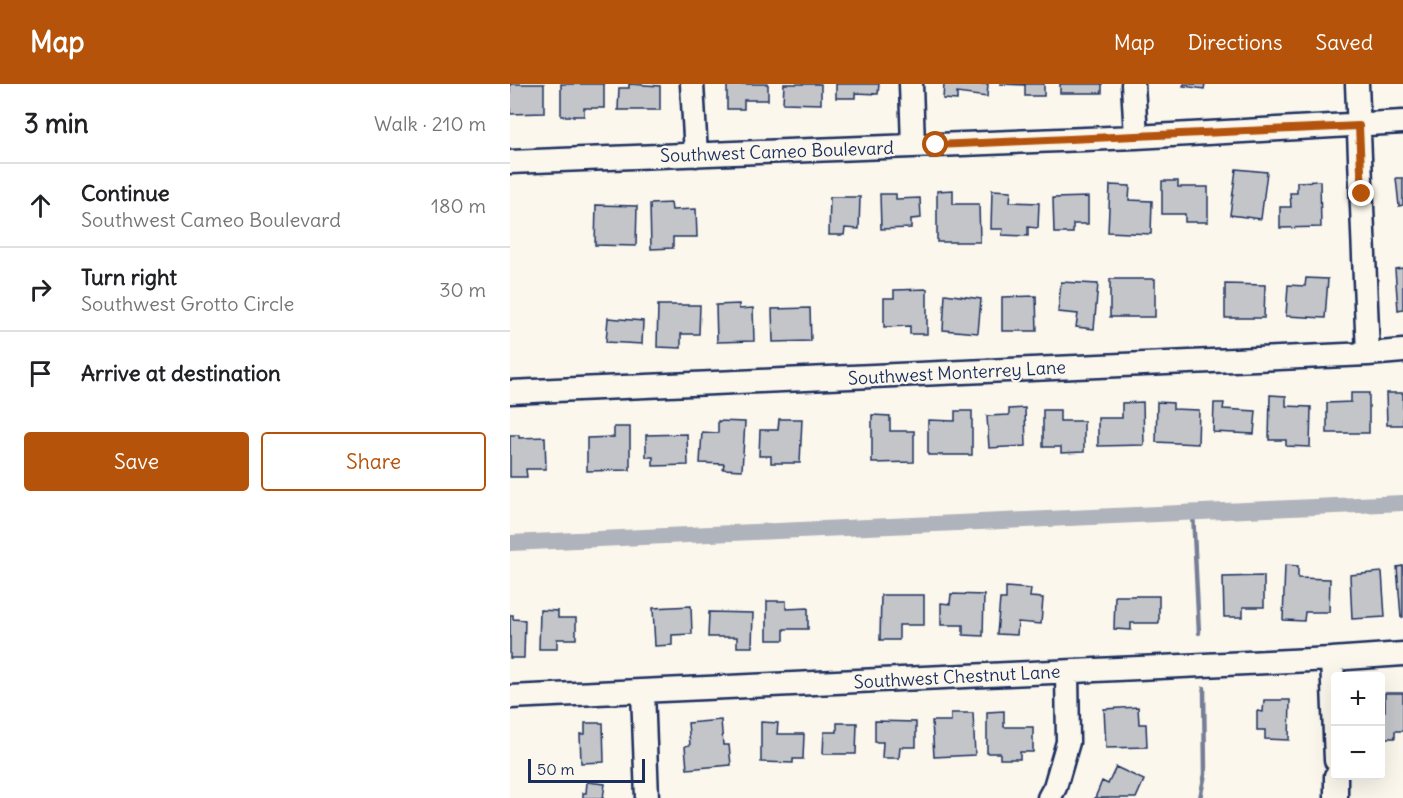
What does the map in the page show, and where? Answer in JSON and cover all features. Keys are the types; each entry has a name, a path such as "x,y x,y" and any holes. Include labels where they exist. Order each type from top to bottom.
{"street":[{"path":"692,84 696,155"},
{"path":"911,84 913,146"},
{"path":"1133,84 1136,137"},
{"path":"1357,84 1368,354"},
{"name":"Southwest Cameo Boulevard","path":"510,162 1136,137 1403,122"},
{"name":"Southwest Monterrey Lane","path":"510,392 1403,351"},
{"name":"Southwest Chestnut Lane","path":"510,697 1068,672 1403,654"},
{"path":"1332,659 1334,726"},
{"path":"1049,798 1068,742 1068,672"},
{"path":"643,692 647,798"},
{"path":"1336,780 1336,798"}],"building":[{"path":"510,84 544,84 544,113 510,114"},
{"path":"561,84 604,84 604,108 584,108 584,116 561,116"},
{"path":"629,84 660,86 660,110 618,110 619,88 629,88"},
{"path":"727,84 768,84 768,100 744,100 744,109 727,109"},
{"path":"784,84 821,84 821,104 783,103"},
{"path":"836,84 879,84 878,94 855,93 855,98 836,98"},
{"path":"944,84 988,84 987,97 957,93 957,100 943,99"},
{"path":"1000,84 1044,84 1044,96 1025,96 1025,85"},
{"path":"1060,84 1102,84 1102,93 1060,93"},
{"path":"1184,84 1205,84 1204,89 1183,86"},
{"path":"1236,169 1267,172 1261,219 1230,215"},
{"path":"1396,178 1403,178 1403,205 1399,206"},
{"path":"1162,181 1178,181 1178,187 1208,187 1208,222 1185,222 1185,214 1162,214"},
{"path":"1320,181 1321,227 1280,228 1280,207 1291,207 1290,193 1297,193 1297,182"},
{"path":"1110,185 1130,186 1129,200 1152,201 1151,234 1108,232"},
{"path":"953,190 953,204 979,204 980,242 937,242 937,191"},
{"path":"992,190 1011,191 1010,202 1039,203 1038,228 1028,227 1028,236 1002,235 1003,229 991,229"},
{"path":"880,194 896,194 896,199 920,198 921,218 911,219 911,228 881,229"},
{"path":"830,197 860,197 859,229 845,228 844,235 829,235"},
{"path":"1088,197 1088,224 1073,224 1073,233 1054,233 1053,198"},
{"path":"671,203 672,210 696,209 697,237 673,237 673,248 651,249 650,204"},
{"path":"596,205 637,206 636,246 595,245"},
{"path":"1403,268 1403,309 1398,310 1395,269"},
{"path":"1306,278 1328,279 1325,318 1286,316 1288,285 1305,286"},
{"path":"1110,279 1155,279 1155,317 1110,317"},
{"path":"1061,282 1098,284 1094,329 1076,327 1078,314 1058,312"},
{"path":"1225,284 1265,285 1264,318 1225,318"},
{"path":"927,289 927,334 910,334 910,326 884,327 884,298 894,298 894,290"},
{"path":"945,294 981,299 978,333 943,330"},
{"path":"1036,296 1037,331 1002,331 1002,297"},
{"path":"739,304 739,309 753,308 754,341 717,342 716,305"},
{"path":"658,305 700,305 699,334 681,334 681,348 657,347"},
{"path":"810,308 811,341 773,342 772,309"},
{"path":"608,318 643,321 642,344 606,342"},
{"path":"1351,393 1369,393 1369,433 1327,433 1327,403 1351,402"},
{"path":"1386,393 1403,393 1403,425 1387,425"},
{"path":"1270,395 1286,396 1286,406 1311,407 1310,447 1286,446 1286,440 1269,440"},
{"path":"1143,402 1144,445 1098,446 1098,418 1122,418 1122,403"},
{"path":"1157,402 1173,403 1173,409 1199,410 1198,444 1156,442"},
{"path":"1214,403 1224,403 1223,409 1256,411 1254,434 1213,432"},
{"path":"1025,408 1026,446 989,448 987,416 1009,415 1009,409"},
{"path":"1043,410 1060,410 1060,421 1084,421 1084,452 1061,453 1061,447 1043,447"},
{"path":"955,411 972,411 972,455 928,455 928,420 955,421"},
{"path":"872,415 890,416 890,431 914,431 914,462 872,463"},
{"path":"779,419 802,419 800,463 771,463 771,456 759,456 760,430 778,430"},
{"path":"718,421 745,422 742,470 723,469 724,464 700,463 702,432 718,433"},
{"path":"614,427 630,427 630,470 587,471 587,438 614,437"},
{"path":"687,434 688,465 653,466 653,457 646,457 646,435"},
{"path":"510,435 519,435 519,438 545,437 546,469 526,469 527,477 510,477"},
{"path":"1285,565 1298,566 1298,578 1330,579 1329,612 1305,612 1304,621 1283,620"},
{"path":"1403,566 1403,617 1401,617 1397,567"},
{"path":"1382,572 1385,617 1352,619 1350,575"},
{"path":"1264,576 1264,607 1243,607 1243,617 1224,617 1223,577"},
{"path":"1006,587 1031,589 1030,597 1043,598 1041,624 1018,622 1017,635 997,634 1000,599 1006,599"},
{"path":"951,594 984,595 983,636 963,635 963,625 941,625 941,603 950,604"},
{"path":"881,595 924,595 924,625 899,625 899,640 880,640"},
{"path":"1115,596 1159,596 1159,623 1131,623 1131,630 1114,629"},
{"path":"767,601 786,601 786,609 808,608 808,629 784,629 784,640 767,640"},
{"path":"691,606 692,634 672,635 672,645 655,646 653,608"},
{"path":"540,610 558,611 558,618 576,618 576,639 557,639 557,649 539,649"},
{"path":"709,612 753,613 752,647 737,647 737,637 708,637"},
{"path":"510,615 513,615 513,619 525,620 524,658 510,658"},
{"path":"1385,693 1403,693 1403,731 1395,731 1395,738 1385,738"},
{"path":"1264,700 1290,700 1289,740 1265,739 1265,730 1257,730 1257,711 1263,712"},
{"path":"1138,707 1139,724 1146,724 1147,747 1106,748 1104,709"},
{"path":"1004,711 1004,727 1033,727 1033,752 1020,752 1020,759 1000,759 1000,753 987,753 987,712"},
{"path":"951,713 973,713 975,755 934,757 932,721 951,721"},
{"path":"721,720 723,745 729,745 731,765 687,769 685,746 690,745 688,723"},
{"path":"875,721 916,722 916,747 900,747 899,758 882,758 883,742 875,742"},
{"path":"761,722 778,723 777,734 804,734 803,759 793,759 793,763 761,762"},
{"path":"585,723 603,723 604,762 581,763 580,734 585,734"},
{"path":"837,723 857,723 856,754 823,754 824,732 837,732"},
{"path":"1116,767 1144,780 1136,798 1095,798 1102,781 1108,784"},
{"path":"587,782 605,784 603,798 583,798"}],"waterway":[{"path":"510,543 1403,503"},
{"path":"1193,512 1199,633"},
{"path":"1200,798 1205,774 1204,688"}],"route":[{"path":"936,145 1359,126 1362,194"}]}
